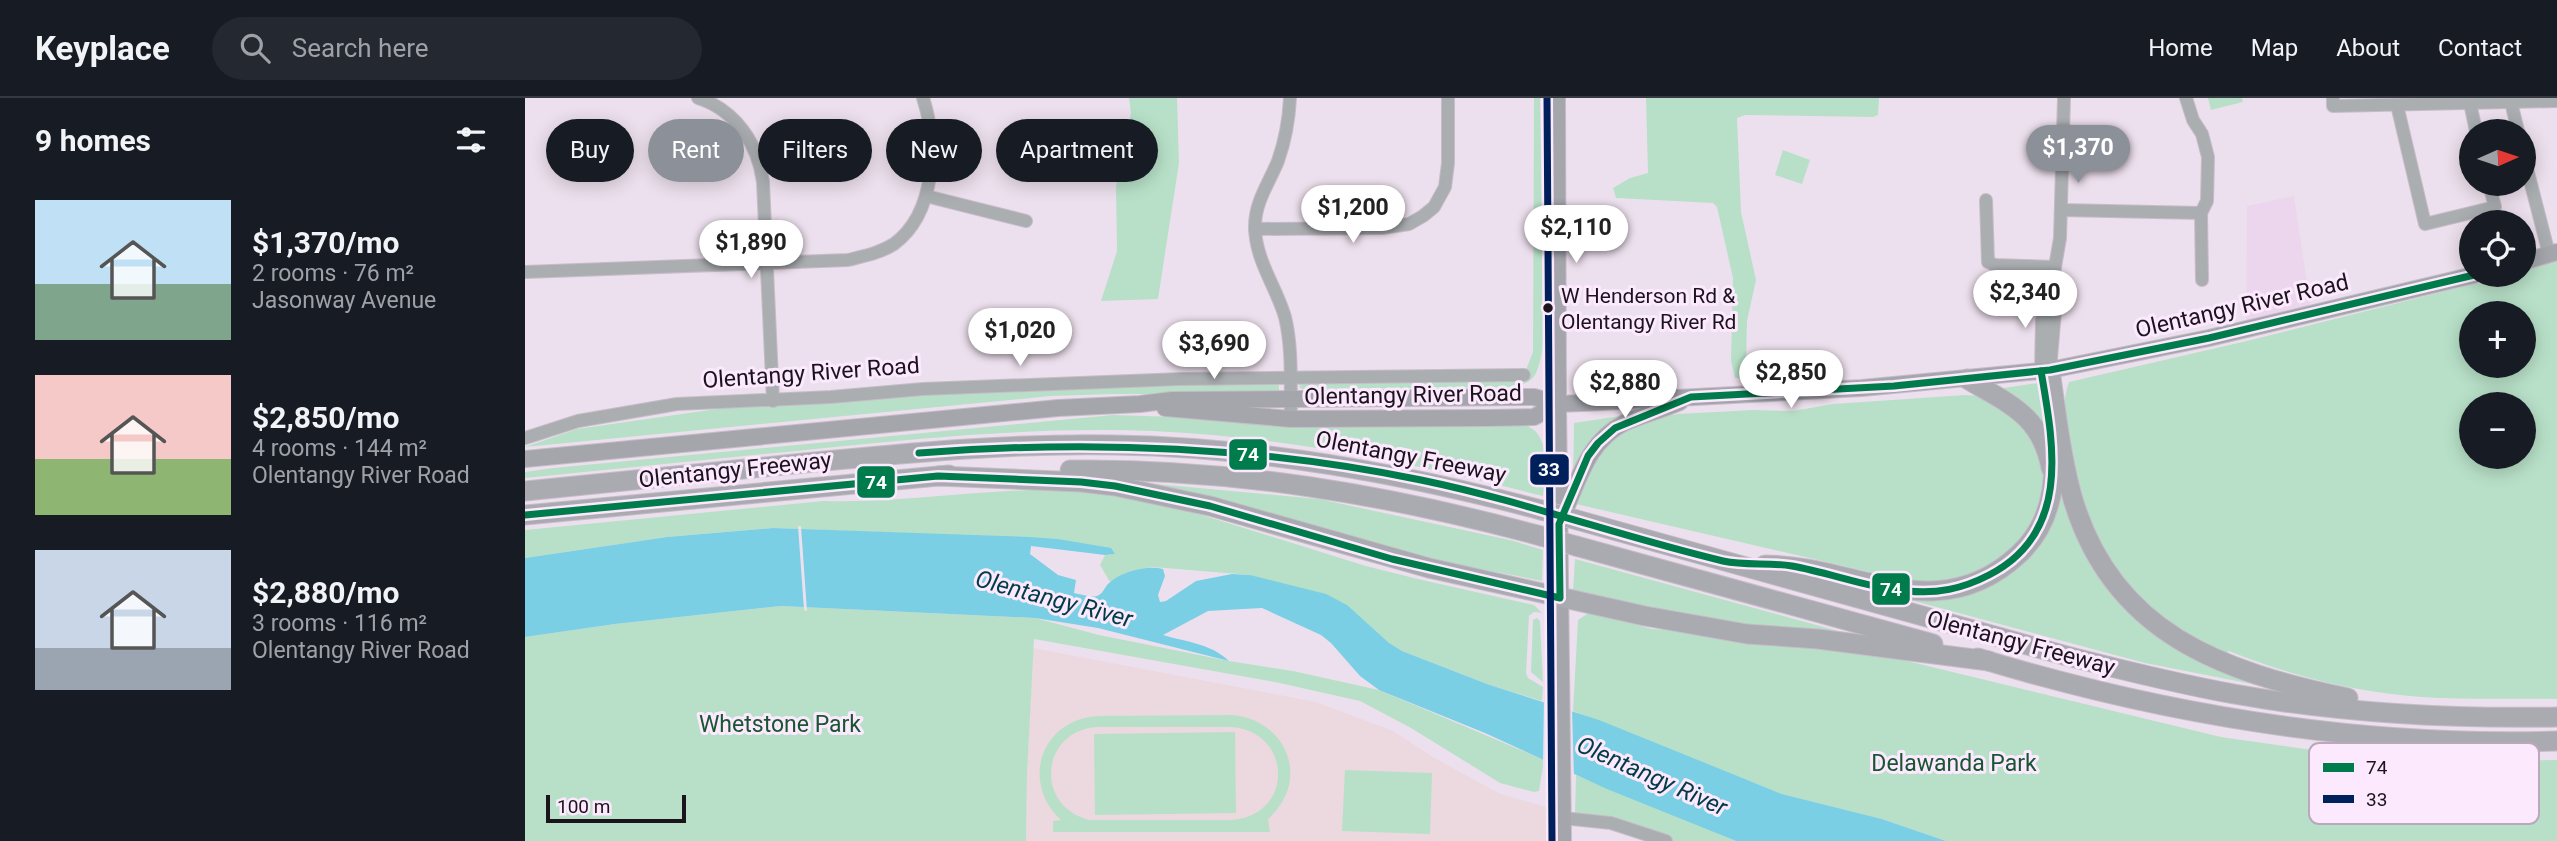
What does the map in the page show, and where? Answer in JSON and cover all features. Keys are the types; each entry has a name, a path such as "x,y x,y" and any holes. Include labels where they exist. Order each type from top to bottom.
{"highway":[{"path":"1734,564 1793,566 1905,591 1927,592 1951,590 1996,572 2024,549 2045,517 2053,491 2046,371"},
{"path":"2046,371 2067,474 2085,532 2113,582 2135,606 2181,642 2246,671 2290,686 2410,715"},
{"path":"1967,379 2013,405 2034,424 2048,453 2053,491"},
{"name":"Olentangy Freeway","path":"525,491 937,451 1031,446 1116,445 1209,450 1299,460 1391,475 1476,493 1541,510 1568,522 1734,564 2137,674 2234,694 2410,715 2557,717"},
{"name":"Olentangy Freeway","path":"525,515 938,476 1031,470 1115,470 1252,478 1387,499 1470,517 1989,661 2132,698 2216,716 2303,729 2408,739 2503,743 2557,741"},
{"path":"938,476 1115,486 1210,506 1404,562 1645,616 1747,634 1818,639 1989,661"}],"main road":[{"path":"1557,98 1557,404 1568,522"},
{"path":"2536,258 2553,253"},
{"name":"Olentangy River Road","path":"525,459 1058,408 1172,400 1534,397 1557,404 1862,388 1967,379 2046,371 2209,338 2459,279"},
{"path":"1563,841 1560,598 1568,522 1585,462 1605,436 1630,420 1663,410 1691,397"},
{"name":"Olentangy River Road","path":"1140,404 1199,413 1291,419 1528,418 1557,404"}],"street":[{"path":"698,98 731,117 752,142 759,158 763,183 773,401"},
{"path":"525,272 848,260 880,252 906,232 926,196 930,171 930,137 923,98"},
{"path":"1290,98 1283,143 1259,200 1255,229 1258,255 1277,295 1286,322 1291,419"},
{"path":"1255,229 1397,227 1423,216 1434,207 1445,187 1448,163 1448,98"},
{"path":"2046,371 2042,321 2047,290 2058,253 2064,98"},
{"path":"2186,98 2193,120 2202,134 2208,157 2207,201 2201,212 2202,281"},
{"path":"2510,100 2515,119"},
{"path":"2333,102 2397,105 2510,100 2557,101"},
{"path":"2470,103 2473,119"},
{"path":"2397,105 2425,224 2495,207 2492,196"},
{"path":"926,196 1026,221"},
{"path":"2536,196 2553,253"},
{"path":"1986,200 1988,262 1995,265 2055,267"},
{"path":"2061,209 2201,212"},
{"name":"Olentangy River Road","path":"525,438 578,421 677,404 773,401 923,389 1023,385 1290,377 1524,375"},
{"path":"1563,818 1611,823 1666,841"}],"shaded area":[{"path":"2294,196 2311,309 2246,323 2247,206"},
{"path":"1033,648 1316,702 1393,731 1433,757 1500,794 1547,807 1550,841 1026,841"}],"green space":[{"path":"1129,98 1177,98 1179,163 1158,299 1101,301 1117,251 1117,182 1158,182 1158,119 1130,119"},
{"path":"1534,98 1540,98 1544,321 1540,363 1534,377 1525,383 1509,387 1299,387 1303,382 1524,375 1533,352"},
{"path":"1646,98 1879,98 1878,115 1873,117 1745,115 1737,118 1741,212 1756,280 1747,321 1743,378 1735,378 1731,360 1733,278 1717,207 1713,203 1616,198 1613,188 1630,178 1648,173"},
{"path":"2208,98 2242,98 2243,102 2211,110"},
{"path":"1783,150 1810,160 1802,184 1775,175"},
{"path":"2557,260 2557,699 2397,695 2324,682 2229,651 2223,656 2199,644 2154,612 2117,571 2089,524 2078,492 2065,416 2069,382 2461,287 2536,287 2536,266"},
{"path":"2038,383 2045,429 1997,389"},
{"path":"1279,385 1279,391 1272,394 1051,396 525,447 577,429 773,401 1037,389"},
{"path":"1981,396 1995,401 2034,433 2047,481 2036,521 2006,559 1961,581 1915,585 1883,575 1576,504 1584,474 1612,435 1652,418 1753,410 1793,411 1833,404"},
{"path":"1633,414 1573,484 1574,423"},
{"path":"1113,415 1177,417 1264,425 1529,425 1541,439 1544,448 1546,468 1543,496 1349,453 1202,434 1111,430 948,437 525,478 525,472 553,468"},
{"path":"2061,482 2128,603 2259,681 2257,685 2145,663 1914,601 1914,596 2000,576"},
{"path":"1156,484 1319,499 1510,540 1543,550 1542,581 1438,563 1156,488"},
{"path":"1034,490 1105,493 1167,504 1366,566 1534,605 1542,613 1534,612 1529,616 1526,673 1528,678 1543,687 1542,701 1487,684 1402,651 1250,575 1153,567 1134,571 1110,582 1100,565 1105,555 1115,554 1058,539 773,528 667,537 525,558 525,530 823,501"},
{"path":"1575,559 1853,635 1755,630 1573,591"},
{"name":"Whetstone Park","path":"781,606 1035,618 1099,635 1379,690 1544,760 1539,791 1500,783 1411,728 1360,701 1275,682 1034,639 1026,841 525,841 525,637"},
{"name":"Delawanda Park","path":"1593,610 1602,610 1622,621 1652,629 1691,631 1899,659 2221,737 2309,749 2309,824 2539,824 2539,760 2557,760 2557,841 1946,841 1882,819 1782,794 1573,711 1578,620"},
{"path":"1537,618 1540,621 1543,682 1531,672 1533,620"},
{"path":"1232,715 1251,719 1267,728 1279,740 1287,755 1290,771 1288,787 1281,804 1268,819 1270,832 1053,832 1053,821 1061,820 1048,805 1041,788 1043,755 1050,741 1062,729 1078,720 1097,716","holes":["1097,727 1232,727 1252,733 1267,744 1275,758 1278,774 1275,790 1266,805 1252,815 1232,820 1090,820 1072,812 1059,801 1053,786 1051,770 1055,755 1064,741 1078,732"]},
{"path":"1235,732 1236,813 1095,815 1094,734"},
{"path":"1345,770 1432,773 1430,834 1342,831"},
{"path":"1576,775 1736,841 1655,841 1575,813"}],"water":[{"name":"Olentangy River","path":"773,528 1030,537 1111,548 1115,554 1031,546 1030,554 1058,575 1076,580 1074,593 1088,596 1099,595 1119,576 1149,568 1163,569 1165,576 1158,595 1160,602 1166,601 1196,581 1232,574 1250,575 1326,594 1347,605 1389,643 1402,651 1487,684 1599,720 1782,794 1882,819 1946,841 1736,841 1607,789 1485,733 1379,690 1360,676 1321,635 1262,608 1208,611 1163,635 1214,650 1229,661 1098,628 1035,618 781,606 525,637 525,558 667,537"}],"pier":[{"path":"798,526 801,526 807,611 804,610"},
{"path":"1544,698 1572,708 1574,778 1543,764"}],"transit line":[{"name":"33","path":"1547,98 1552,841"},
{"name":"74","path":"525,515 938,476 1081,482 1115,486 1210,506 1392,559 1560,598 1559,524 1588,456 1615,428 1691,397 1894,386 2050,370 2209,338 2459,279"},
{"name":"74","path":"919,453 1108,447 1234,453 1297,460 1421,480 1459,489 1723,561 1792,566 1878,587 1929,592 1959,587 1989,575 2015,557 2034,536 2045,512 2051,485 2050,429 2041,371"}],"place":[{"name":"W Henderson Rd & Olentangy River Rd","path":"1548,308"}]}
